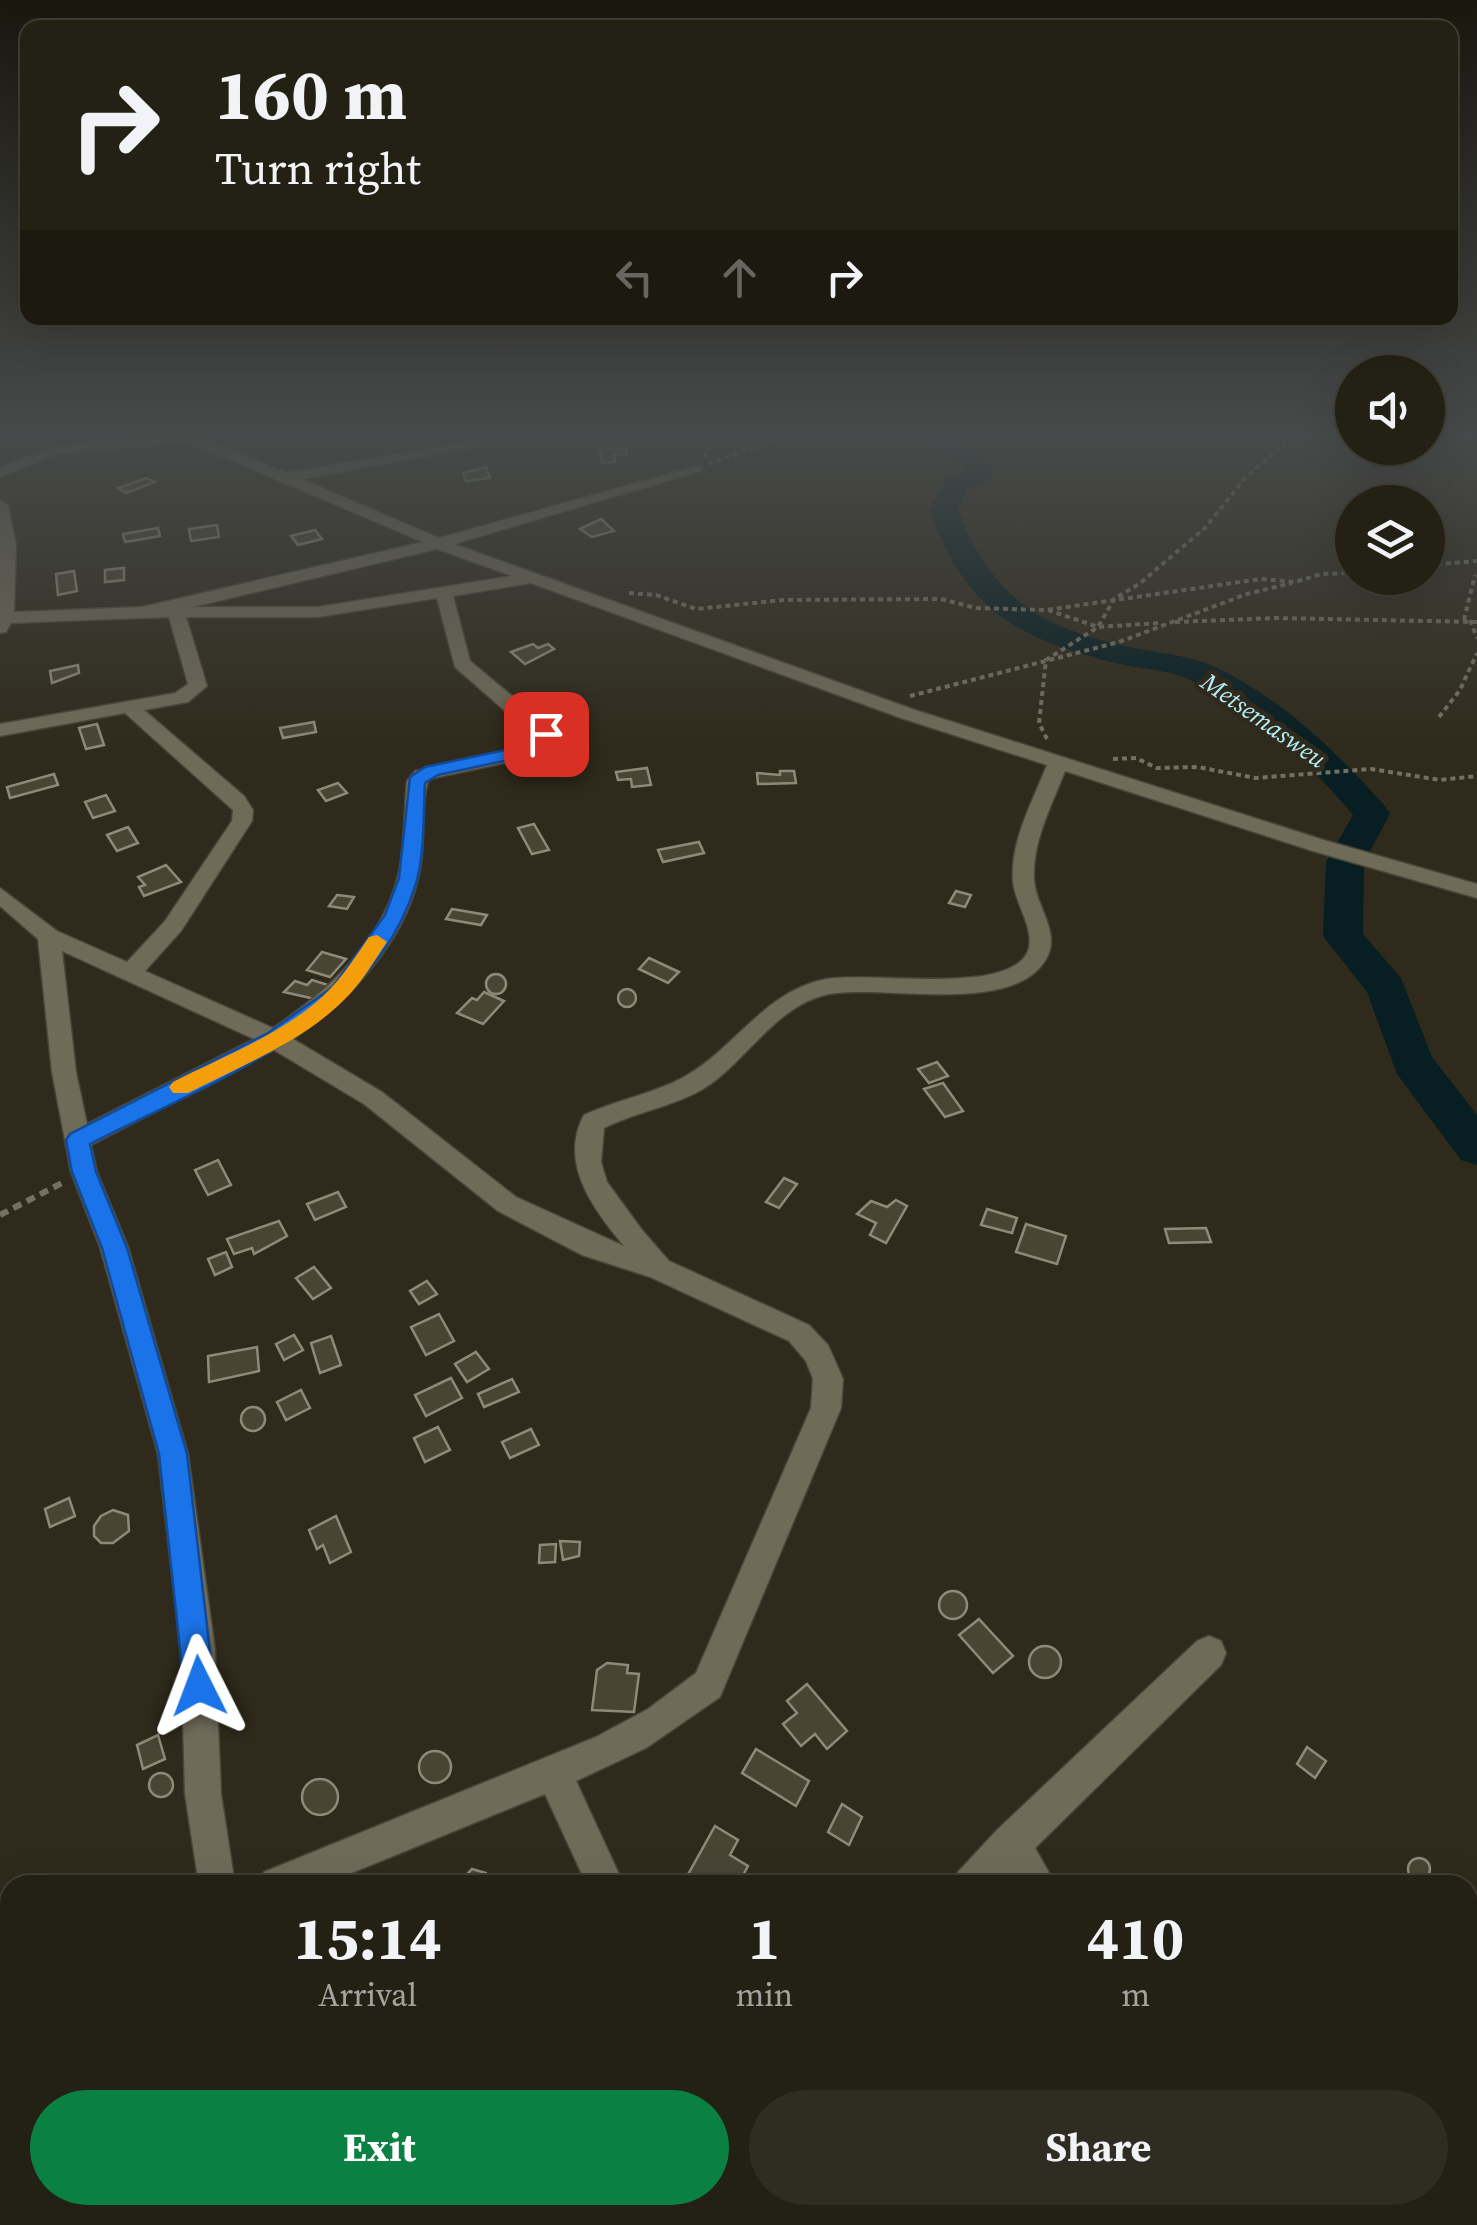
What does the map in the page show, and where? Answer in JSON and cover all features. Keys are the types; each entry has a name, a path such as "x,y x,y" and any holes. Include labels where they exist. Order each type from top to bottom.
{"street":[{"path":"142,612 289,581 442,542"},
{"path":"437,543 878,704 1320,846 1477,891"},
{"path":"4,545 2,621 142,612 318,612 529,578"},
{"path":"78,1140 276,1039 340,992 395,916 408,878 416,781 449,766 524,753 547,741 546,734 461,663 444,593"},
{"path":"0,730 181,698 198,686 176,613"},
{"path":"130,707 237,800 243,810 242,821 174,926 130,973"},
{"path":"659,1270 602,1198 588,1166 586,1136 593,1122 703,1077 787,1002 823,987 869,981 987,985 1010,979 1027,968 1037,956 1040,937 1023,884 1024,856 1058,762"},
{"path":"0,895 48,936 276,1039 373,1098 507,1204 592,1247 659,1270 799,1333 818,1354 828,1380 826,1408 708,1685 676,1714 631,1740 302,1875"},
{"path":"48,936 64,1072 84,1172 114,1248 173,1454 198,1650 203,1794 215,1875"},
{"path":"981,1875 1209,1653"},
{"path":"554,1773 601,1875"},
{"path":"1010,1844 1031,1875"}],"path":[{"path":"1046,660 1098,627 1114,599 1139,584 1189,542"},
{"path":"1445,564 1477,561"},
{"path":"878,704 1119,642 1168,622 1321,574 1335,574"},
{"path":"1476,575 1467,620 1477,638"},
{"path":"576,596 606,590 656,595 696,609 784,600 941,599 976,608 1046,610 1261,578 1295,582"},
{"path":"1046,610 1098,627 1276,618 1477,622"},
{"path":"1438,716 1460,690 1477,654"},
{"path":"1046,660 1039,723 1058,762"},
{"path":"1058,762 1062,754 1098,760 1136,758 1157,768 1198,767 1256,778 1371,769 1440,780 1477,776"},
{"path":"0,1215 84,1172"}],"building":[{"path":"124,568 124,580 105,582 105,570"},
{"path":"74,571 77,591 58,595 56,574"},
{"path":"533,644 538,648 548,644 554,649 525,664 511,652"},
{"path":"78,665 79,673 52,683 50,671"},
{"path":"314,722 316,732 283,738 280,728"},
{"path":"97,724 104,745 86,749 79,728"},
{"path":"647,768 651,785 632,787 631,779 618,780 616,772"},
{"path":"780,771 794,771 796,783 758,784 757,773 780,775"},
{"path":"54,774 58,785 10,798 7,787"},
{"path":"338,783 347,793 326,801 318,790"},
{"path":"106,795 115,811 93,818 85,802"},
{"path":"534,824 549,850 532,854 518,828"},
{"path":"128,827 138,843 117,851 107,835"},
{"path":"699,842 704,853 663,862 658,850"},
{"path":"166,865 181,882 144,896 139,887 145,885 138,877"},
{"path":"956,891 971,895 965,907 949,903"},
{"path":"337,895 354,897 347,909 329,906"},
{"path":"452,909 487,915 481,925 446,919"},
{"path":"322,952 346,959 330,977 307,970"},
{"path":"649,958 679,972 668,983 639,969"},
{"path":"496,974 506,984 496,994 486,984"},
{"path":"312,980 328,985 315,999 284,992 295,981 307,985"},
{"path":"627,989 636,998 627,1007 618,998"},
{"path":"484,992 504,1001 483,1024 457,1013 472,998 477,1000"},
{"path":"937,1062 948,1076 929,1083 918,1069"},
{"path":"943,1083 963,1111 945,1117 924,1089"},
{"path":"218,1160 231,1185 208,1195 195,1170"},
{"path":"784,1178 797,1184 779,1208 766,1202"},
{"path":"338,1192 346,1207 315,1220 307,1204"},
{"path":"896,1200 907,1206 886,1243 870,1235 876,1223 857,1214 871,1201 887,1207"},
{"path":"987,1209 1017,1218 1012,1233 981,1225"},
{"path":"279,1221 287,1236 254,1254 252,1248 234,1254 227,1239"},
{"path":"1026,1224 1066,1236 1057,1264 1016,1252"},
{"path":"1206,1228 1211,1242 1169,1243 1165,1229"},
{"path":"226,1252 232,1267 215,1275 208,1259"},
{"path":"314,1267 331,1288 313,1299 296,1278"},
{"path":"427,1281 437,1294 419,1304 410,1291"},
{"path":"439,1314 454,1341 426,1355 411,1327"},
{"path":"294,1335 303,1350 284,1360 276,1344"},
{"path":"331,1336 341,1365 320,1373 311,1343"},
{"path":"257,1347 259,1371 209,1382 208,1356"},
{"path":"476,1352 489,1369 467,1382 455,1364"},
{"path":"451,1378 462,1398 426,1416 415,1395"},
{"path":"512,1379 519,1392 484,1407 478,1394"},
{"path":"301,1390 310,1408 286,1420 277,1402"},
{"path":"253,1407 262,1410 262,1428 253,1431 244,1428 241,1419 244,1410"},
{"path":"438,1427 450,1450 425,1462 414,1438"},
{"path":"531,1429 539,1445 510,1458 502,1442"},
{"path":"69,1498 75,1516 50,1527 45,1509"},
{"path":"113,1510 128,1515 129,1531 113,1543 101,1543 94,1536 94,1526 101,1516"},
{"path":"336,1516 351,1552 330,1563 323,1545 317,1549 309,1530"},
{"path":"560,1541 580,1542 579,1556 563,1560"},
{"path":"556,1544 555,1562 539,1563 540,1545"},
{"path":"953,1591 963,1595 967,1605 963,1615 953,1619 943,1615 939,1605 943,1595"},
{"path":"979,1619 1013,1656 993,1673 959,1635"},
{"path":"1045,1646 1056,1651 1061,1662 1056,1673 1045,1678 1034,1673 1029,1662 1034,1651"},
{"path":"607,1663 628,1665 627,1673 639,1674 634,1712 592,1710 597,1670"},
{"path":"807,1684 847,1731 827,1749 815,1734 801,1746 783,1724 797,1713 787,1701"},
{"path":"158,1735 165,1759 143,1769 137,1745"},
{"path":"1307,1747 1326,1761 1315,1778 1297,1764"},
{"path":"756,1749 809,1781 796,1806 742,1773"},
{"path":"435,1751 446,1756 451,1767 446,1778 435,1783 424,1778 419,1767 424,1756"},
{"path":"161,1773 173,1785 161,1797 149,1785"},
{"path":"320,1779 332,1785 338,1797 332,1809 320,1815 308,1809 302,1797 308,1785"},
{"path":"842,1804 862,1817 849,1845 828,1832"},
{"path":"715,1826 738,1840 730,1855 748,1866 743,1875 688,1875"},
{"path":"1415,1859 1423,1859 1429,1865 1428,1875 1409,1873 1409,1865"},
{"path":"472,1869 487,1875 466,1875"}],"waterway":[{"name":"Metsemasweu","path":"956,542 991,594 1040,628 1101,650 1202,673 1250,701 1294,735 1372,814 1345,862 1343,936 1386,988 1412,1063 1477,1148"}],"slow traffic":[{"path":"180,1087 276,1039 322,1008 340,992 377,942"}],"route":[{"path":"199,1686 198,1650 173,1454 114,1248 84,1172 78,1140 276,1039 322,1008 340,992 395,916 408,878 416,781 449,766 540,748 547,741 546,734"}]}
